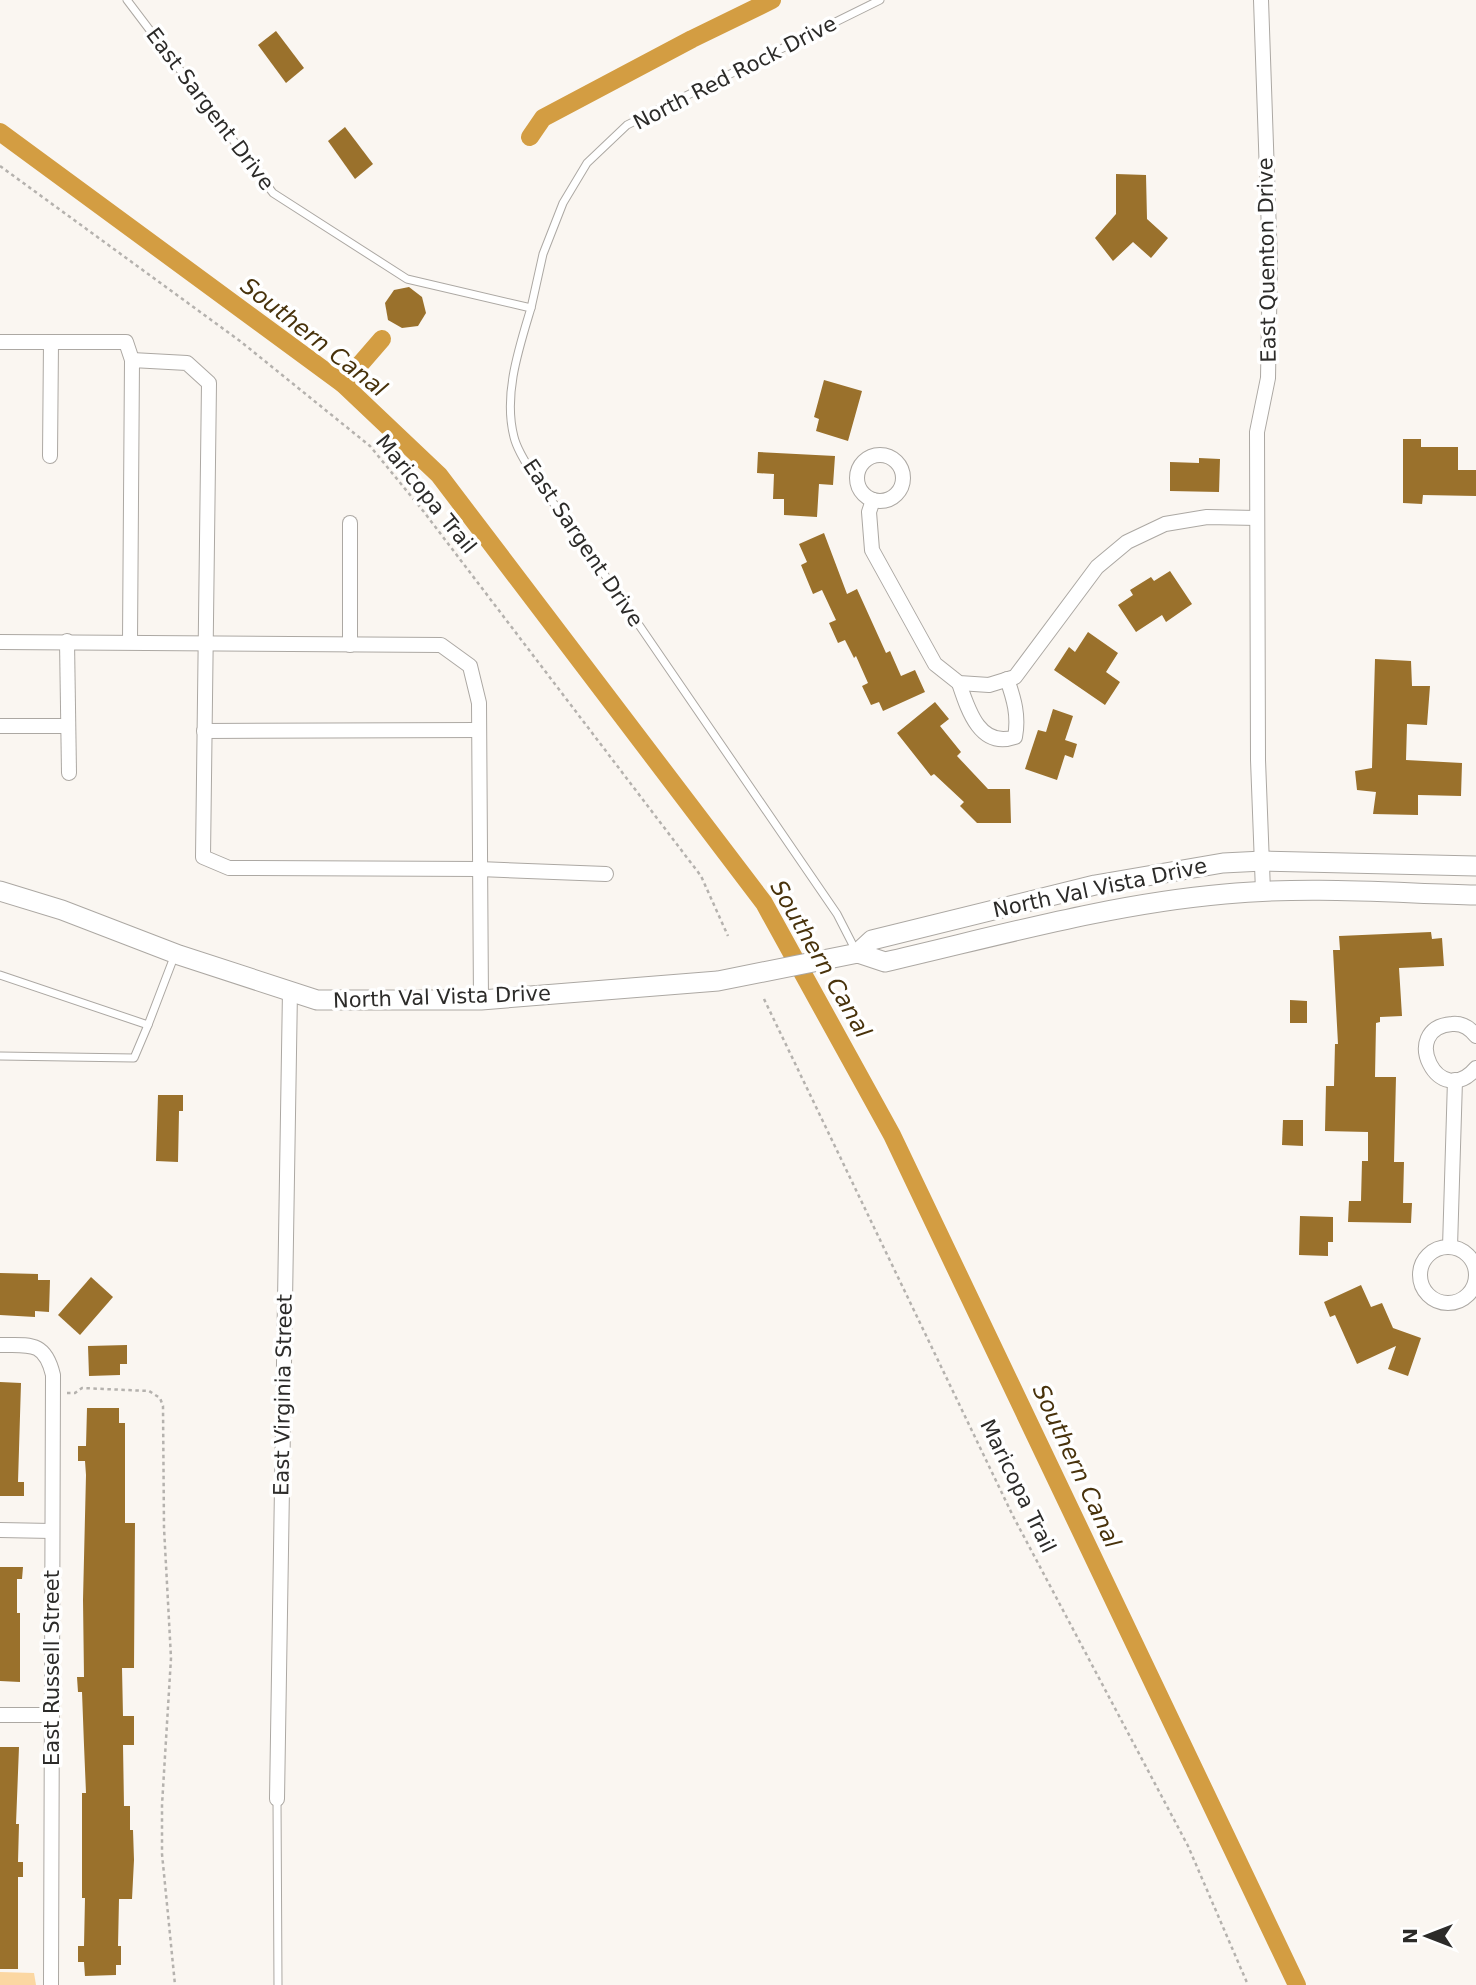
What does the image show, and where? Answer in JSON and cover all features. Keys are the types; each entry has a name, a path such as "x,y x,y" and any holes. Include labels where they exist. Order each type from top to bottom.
{"main road":[{"name":"North Val Vista Drive","path":"858,953 872,940 1095,885 1210,865 1263,861 1476,866"},
{"name":"North Val Vista Drive","path":"0,891 62,910 176,953 317,1000 481,1000 718,981 858,953 885,962 1156,902 1263,891 1476,895"}],"street":[{"name":"East Quenton Drive","path":"1261,0 1270,262 1268,378 1257,432 1258,760 1263,891"},
{"path":"0,342 126,342 132,360 131,641"},
{"path":"50,456 51,342"},
{"path":"132,360 187,363 209,383 203,858 229,868 479,869 606,874"},
{"path":"873,500 869,512 872,550 935,664 959,683 970,713 985,733 995,740 1005,741 1015,737 1018,726 1016,707 1007,679"},
{"path":"959,683 989,685 1015,677 1097,567 1127,542 1166,524 1207,517 1257,518"},
{"path":"350,523 350,645"},
{"path":"68,641 69,774"},
{"path":"0,642 441,645 470,666 479,703 481,1000"},
{"path":"0,726 68,726"},
{"path":"204,731 479,730"},
{"name":"East Virginia Street","path":"277,1800 290,990"},
{"path":"1475,1072 1455,1080 1446,1079 1431,1069 1427,1060 1427,1042 1432,1034 1448,1024 1466,1027 1476,1036"},
{"path":"1450,1247 1455,1080"},
{"path":"1450,1247 1467,1255 1476,1272 1472,1291 1457,1303 1447,1304 1430,1297 1424,1291 1419,1274 1426,1258 1432,1252 1450,1247"},
{"name":"East Russell Street","path":"0,1345 35,1347 44,1352 53,1375 51,1985"},
{"path":"0,1530 52,1531"},
{"path":"0,1715 51,1715"}],"lane":[{"name":"East Sargent Drive","path":"127,0 273,193 407,279 531,307 516,360 510,411 514,439 530,469 590,552 837,914 858,953"},
{"name":"North Red Rock Drive","path":"531,307 542,254 563,203 587,163 627,125 880,0"},
{"path":"0,1056 134,1058 176,953"},
{"path":"0,975 148,1026"},
{"path":"277,1800 278,1985"}],"path":[{"name":"Maricopa Trail","path":"0,166 240,341 370,446 432,523 701,876 729,936"},
{"name":"Maricopa Trail","path":"764,999 1013,1516 1188,1846 1248,1985"},
{"path":"53,1393 75,1393 82,1388 149,1391 160,1398 163,1406 163,1528 171,1658 162,1805 162,1864 175,1985"}],"shaded area":[{"path":"0,1972 34,1973 36,1985 0,1985"}],"building":[{"path":"276,31 304,68 286,83 258,45"},
{"path":"345,127 373,164 355,179 328,141"},
{"path":"1116,174 1146,175 1147,219 1168,238 1151,258 1133,242 1113,261 1095,238 1116,214"},
{"path":"409,287 422,297 426,313 418,326 402,328 388,320 385,303 394,290"},
{"path":"824,380 862,391 848,441 816,431 819,419 814,417"},
{"path":"1403,439 1421,439 1421,447 1458,447 1458,470 1476,470 1476,496 1423,495 1422,504 1403,503"},
{"path":"758,452 835,456 833,485 819,484 817,517 784,515 784,499 773,499 774,474 757,473"},
{"path":"1199,458 1220,459 1219,492 1170,491 1170,462 1199,463"},
{"path":"824,533 847,594 857,589 886,653 890,651 901,676 915,670 925,692 883,711 879,702 871,705 862,686 868,683 856,656 854,658 845,640 838,643 829,623 836,620 822,590 813,594 801,565 807,562 799,544"},
{"path":"1170,571 1192,604 1166,622 1162,615 1136,632 1118,605 1133,595 1130,590 1151,577 1154,581"},
{"path":"1088,632 1118,653 1106,672 1120,682 1105,705 1054,670 1069,647 1075,652"},
{"path":"1375,659 1411,661 1412,686 1430,686 1427,725 1407,724 1406,760 1462,763 1461,796 1418,795 1418,815 1373,814 1376,792 1357,790 1355,771 1372,768"},
{"path":"935,702 949,719 940,726 961,752 957,756 988,789 1010,789 1011,823 977,823 960,806 964,802 934,774 931,776 897,733"},
{"path":"1053,709 1073,716 1065,740 1077,744 1073,758 1065,755 1057,780 1025,769 1038,730 1046,732"},
{"path":"1431,932 1432,939 1442,938 1444,966 1399,968 1402,1016 1380,1017 1380,1022 1376,1023 1375,1077 1396,1077 1394,1162 1404,1162 1403,1203 1412,1203 1411,1223 1348,1222 1349,1201 1361,1201 1362,1161 1368,1161 1368,1132 1325,1131 1326,1086 1334,1086 1335,1044 1338,1044 1333,950 1340,950 1339,936"},
{"path":"1290,1000 1307,1001 1307,1023 1290,1023"},
{"path":"158,1095 183,1095 183,1111 179,1111 178,1162 156,1161"},
{"path":"1283,1120 1303,1120 1303,1146 1282,1145"},
{"path":"1300,1216 1333,1217 1333,1242 1328,1242 1328,1256 1299,1255"},
{"path":"0,1273 38,1274 38,1280 50,1280 49,1312 35,1311 35,1317 0,1315"},
{"path":"91,1277 113,1297 80,1335 58,1315"},
{"path":"1361,1285 1371,1307 1382,1303 1393,1328 1421,1338 1408,1376 1388,1369 1396,1346 1357,1364 1335,1315 1330,1317 1324,1302"},
{"path":"127,1345 127,1364 120,1364 120,1375 89,1376 88,1346"},
{"path":"0,1382 21,1383 18,1482 24,1482 24,1496 0,1496"},
{"path":"87,1408 119,1408 119,1423 125,1423 125,1523 135,1523 134,1668 122,1668 123,1716 134,1716 134,1745 123,1745 124,1806 130,1806 134,1860 132,1899 119,1899 118,1946 121,1946 121,1965 116,1965 116,1975 85,1976 84,1962 78,1962 78,1946 84,1946 82,1793 86,1793 82,1692 78,1692 77,1677 84,1677 86,1475 85,1461 78,1461 78,1446 86,1446"},
{"path":"0,1567 23,1567 22,1579 17,1579 20,1682 0,1681"},
{"path":"0,1747 19,1747 16,1824 19,1824 18,1862 23,1862 23,1877 18,1877 18,1969 0,1969"}],"waterway":[{"path":"530,137 543,118 772,0"},
{"name":"Southern Canal","path":"0,132 343,384 439,475 764,903 892,1135 1297,1985"},
{"path":"343,384 382,339"}]}
